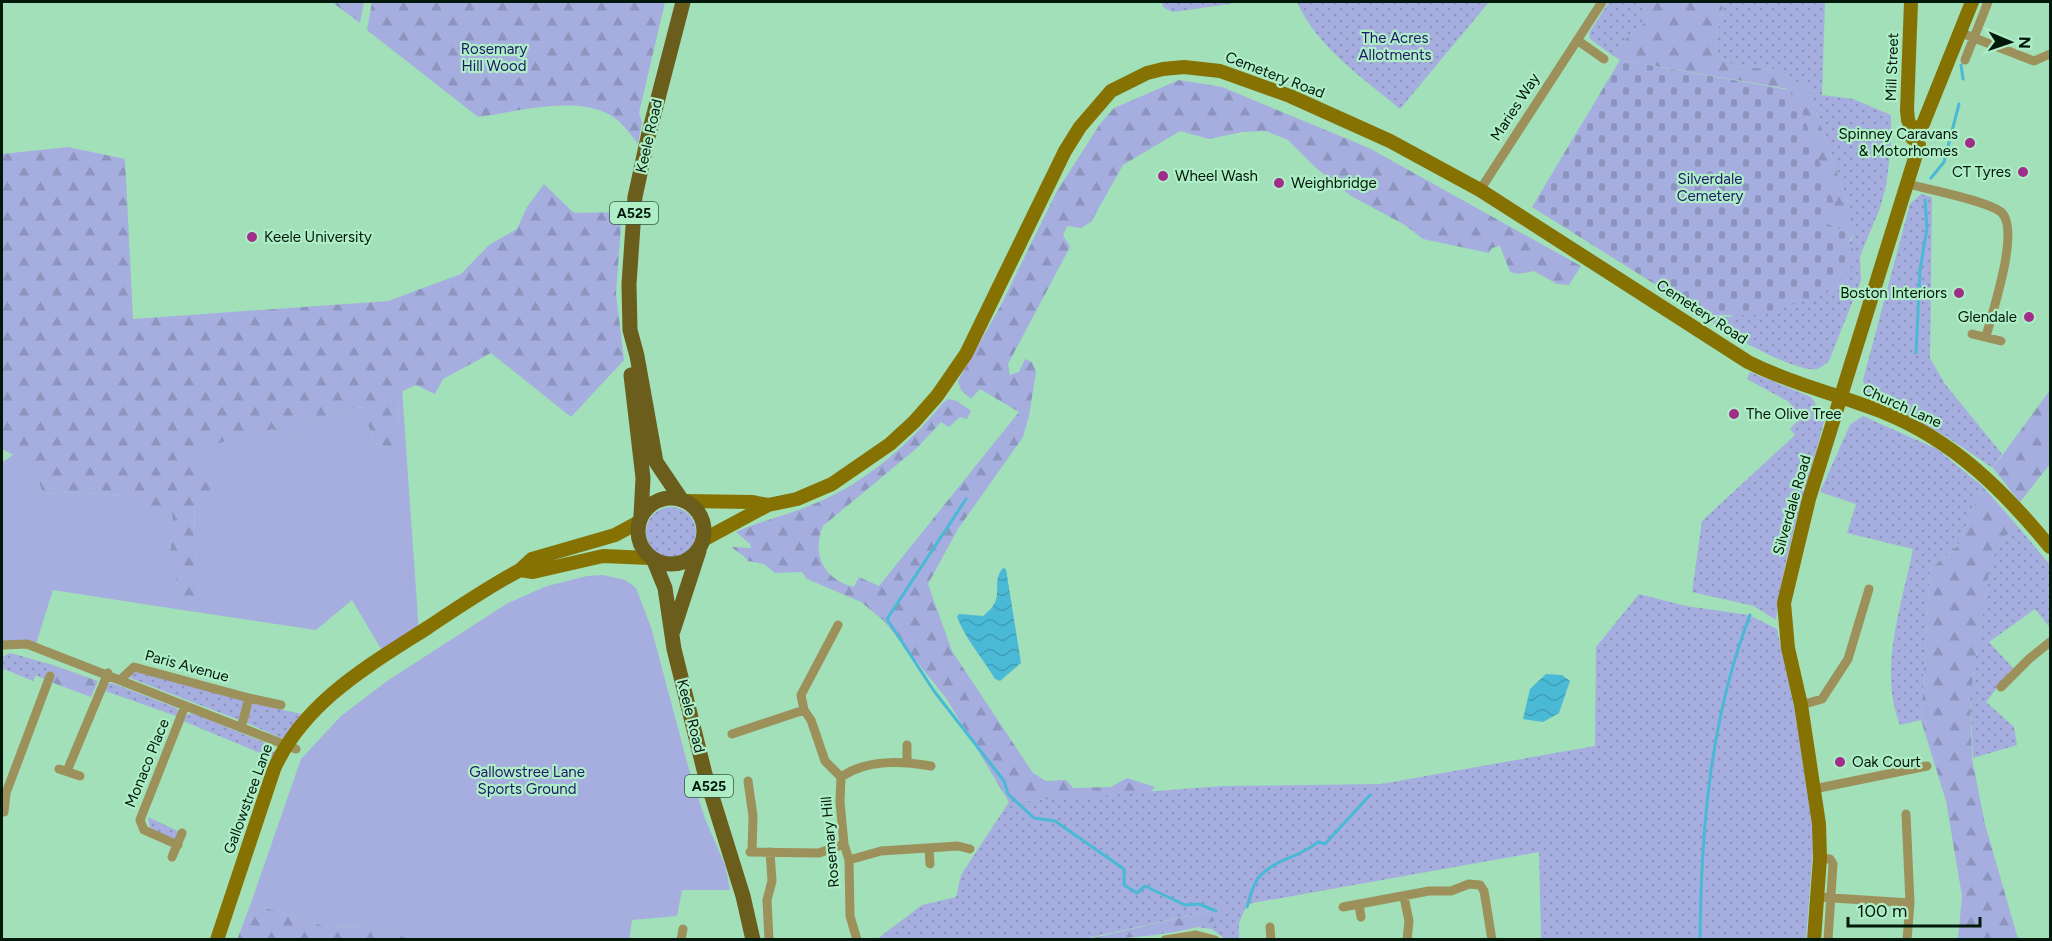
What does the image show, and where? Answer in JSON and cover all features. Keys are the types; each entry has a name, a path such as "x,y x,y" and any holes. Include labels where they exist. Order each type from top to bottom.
{"main road":[{"name":"Keele Road","path":"640,519 643,478 630,358 632,345 629,284 635,197 683,2"},
{"name":"Keele Road","path":"632,345 637,356 656,462 682,500"},
{"path":"659,500 682,500 695,508 702,520 702,543 693,557 681,563 668,565 652,559 639,543 640,519 648,507 659,500"},
{"name":"Keele Road","path":"673,631 702,543"},
{"name":"Keele Road","path":"652,559 666,588 674,649 705,774 743,896 753,939"}],"street":[{"name":"Maries Way","path":"1479,190 1602,2"},
{"name":"Mill Street","path":"1911,2 1907,110 1908,120 1915,131"},
{"path":"1915,131 1923,124 1972,2"},
{"path":"1965,60 1988,2"},
{"path":"1959,32 2034,61 2050,54"},
{"path":"1577,40 1604,59"},
{"name":"Cemetery Road","path":"702,543 768,505 797,499 832,484 890,444 937,396 966,354 1065,151 1080,127 1111,92 1147,73 1184,67 1220,71 1240,78 1290,96 1390,141 1479,190 1718,345 1767,371 1842,398"},
{"name":"Silverdale Road","path":"1828,939 1825,859 1801,705 1788,648 1784,603 1809,499 1908,184 1911,169 1910,142 1915,131"},
{"path":"1908,184 1985,205 2001,212 2009,224 2009,241 1986,337"},
{"path":"1972,334 2001,341"},
{"name":"Church Lane","path":"1842,398 1916,428 1944,444 1983,473 2050,547"},
{"name":"Cemetery Road","path":"682,500 752,502 768,505"},
{"name":"Gallowstree Lane","path":"217,939 269,784 291,746 344,683 384,654 520,570 532,559 615,536 640,519"},
{"name":"Gallowstree Lane","path":"520,570 533,572 603,556 652,559"},
{"path":"1801,705 1822,699 1848,659 1869,589"},
{"path":"838,625 801,695 804,710 811,720 825,761 841,777 850,771 880,763 907,762 931,766"},
{"path":"2001,687 2050,642"},
{"path":"2,645 27,644 121,679 272,741 291,746"},
{"name":"Paris Avenue","path":"121,679 134,667 280,705"},
{"path":"80,776 63,770 108,674"},
{"path":"2,812 4,812 6,793 46,680"},
{"path":"241,728 249,698"},
{"name":"Monaco Place","path":"178,845 144,830 140,820 185,706"},
{"path":"732,734 804,710"},
{"path":"907,745 907,762"},
{"path":"1814,789 1927,766"},
{"name":"Rosemary Hill","path":"841,777 844,844 849,860 850,916 857,939"},
{"path":"748,782 753,816 751,852 819,853 844,844"},
{"path":"1906,814 1910,903 1907,939"},
{"path":"172,858 182,833"},
{"path":"849,860 881,851 958,846 970,849"},
{"path":"929,848 930,864"},
{"path":"770,939 767,900 772,881 771,852"},
{"path":"1344,907 1429,891 1451,891 1469,884 1480,885 1484,891 1492,939"},
{"path":"1404,897 1409,921 1407,939"},
{"path":"1825,898 1910,903"},
{"name":"Silverdale Road","path":"1814,939 1825,898"},
{"path":"1359,905 1361,917"},
{"path":"1268,939 1270,927"},
{"path":"681,939 683,929"},
{"path":"1165,939 1196,935 1215,939"}],"green space":[{"path":"332,2 364,2 360,23"},
{"name":"Rosemary Hill Wood","path":"372,2 665,2 639,113 642,122 638,144 614,118 590,108 542,107 478,117 367,30"},
{"path":"1161,2 1243,2 1173,12 1164,8"},
{"name":"The Acres Allotments","path":"1297,2 1489,2 1400,109 1329,48 1317,34"},
{"path":"1609,2 1640,2 1648,19 1647,23 1632,33 1612,55 1590,39 1589,33"},
{"path":"1640,2 1719,2 1723,7 1716,40 1718,55 1735,66 1777,70 1808,89 1858,232 1852,241 1853,235 1826,223 1788,89 1620,60 1612,55 1632,33 1647,22 1648,19"},
{"path":"1719,2 1825,2 1822,95 1853,99 1891,115 1891,146 1886,186 1880,208 1860,256 1861,280 1829,361 1817,369 1793,365 1759,350 1704,315 1730,317 1847,244 1858,232 1808,89 1777,70 1735,66 1718,55 1716,40 1723,7"},
{"name":"Silverdale Cemetery","path":"1620,60 1790,90 1799,102 1834,204 1826,223 1853,235 1847,244 1860,256 1834,287 1815,297 1758,315 1704,315 1532,207"},
{"path":"1179,80 1222,87 1369,148 1581,266 1569,285 1557,284 1534,271 1518,274 1510,272 1500,246 1492,248 1489,253 1423,239 1405,225 1351,196 1315,167 1288,140 1266,131 1242,132 1209,139 1180,131 1123,165 1091,222 1081,228 1067,226 1063,235 1070,247 1008,364 1010,375 1019,372 1025,359 1032,362 1036,372 1023,437 958,529 928,584 952,651 1033,773 1046,781 1066,780 1073,788 1111,787 1127,778 1155,787 1151,792 1009,802 946,698 884,621 861,602 807,579 802,572 775,573 764,564 748,561 732,547 751,548 750,544 736,532 809,506 847,488 898,450 948,399 957,401 971,411 967,419 960,417 949,427 941,422 917,448 823,526 819,546 820,556 828,572 844,584 854,587 859,577 879,586 1019,412 980,389 971,399 961,390 958,381 1001,305 1057,191 1100,124 1114,108"},
{"path":"68,147 125,159 133,319 388,301 461,274 489,245 517,229 527,207 544,184 574,213 622,212 616,294 624,360 571,417 491,353 443,379 435,394 416,385 398,393 399,440 392,449 374,442 361,406 303,423 295,441 272,429 211,479 213,496 195,502 194,544 199,592 196,612 182,610 170,550 174,529 124,496 75,492 43,494 33,465 2,449 2,154"},
{"path":"1921,194 1932,197 1930,358 1945,384 2002,454 1993,468 1947,437 1866,394 1863,380 1910,204"},
{"path":"1750,372 1811,397 1825,418 1791,543 1776,620 1754,606 1692,592 1702,521 1795,435 1790,429 1800,418 1789,402 1747,379"},
{"path":"402,389 419,633 384,654 352,600 316,630 196,612 199,592 194,544 195,502 213,495 211,480 196,465 195,455 204,447 272,429 295,441 303,423 361,406 374,442 392,449 399,440 398,393"},
{"path":"2050,390 2050,464 2020,502 1993,468"},
{"path":"1863,416 1937,449 1982,486 1958,546 1930,569 1921,720 1900,725 1891,682 1892,660 1898,614 1913,549 1847,533 1856,504 1820,492 1850,425"},
{"path":"14,454 33,465 43,494 75,492 124,496 172,513 174,529 170,550 182,610 53,590 35,647 2,645 2,463"},
{"path":"1982,486 2015,523 1991,559 1970,697 1972,758 1985,824 2018,939 1958,939 1962,896 1946,801 1921,720 1930,569 1958,546"},
{"path":"666,507 676,507 689,514 696,527 696,537 689,550 676,557 666,557 657,553 650,546 646,537 646,527 650,518 657,511"},
{"path":"2015,523 2050,565 2050,628 2035,609 1989,642 2013,668 1986,702 2014,727 2017,745 1973,758 1970,696 1991,559"},
{"name":"Gallowstree Lane Sports Ground","path":"603,575 625,580 636,588 651,627 690,773 706,821 725,865 730,890 682,890 677,916 632,920 629,940 410,939 372,926 328,927 251,903 301,759 341,716 387,681 508,603 547,586 587,576"},
{"path":"1639,594 1686,606 1749,615 1777,629 1794,707 1814,836 1806,939 1541,939 1539,852 1247,904 1239,923 1239,939 1225,939 1212,929 1197,927 1115,939 1199,926 1223,908 1084,939 876,940 922,905 956,897 961,875 1009,802 1223,786 1381,784 1595,746 1596,647"},
{"path":"10,653 53,665 48,681 36,675 33,681 4,669 2,675 2,657"},
{"path":"53,665 98,681 91,697 48,681"},
{"path":"135,671 245,700 239,720 130,678"},
{"path":"112,683 177,708 179,717 105,691 108,684"},
{"path":"252,703 306,715 286,737 281,738 247,723"},
{"path":"192,713 268,744 275,752 275,759 183,721 186,715"},
{"path":"148,817 182,833 179,842 150,828"},
{"path":"251,903 328,927 372,926 410,939 237,940"},
{"path":"1223,908 1222,916 1195,928 1156,935 1084,940"}],"water":[{"path":"1003,568 1006,569 1021,663 1000,681 995,679 957,617 959,614 983,616 990,609 997,597 997,580"},
{"path":"1546,674 1562,675 1570,681 1559,713 1543,722 1523,719 1530,689"}],"waterway":[{"path":"1961,65 1963,79"},
{"path":"1931,178 1944,162 1959,104"},
{"path":"1916,353 1920,270 1927,228 1925,200"},
{"path":"966,499 887,619 934,691 1004,781 1008,794 1034,818 1055,821 1124,869 1124,885 1137,893 1145,886 1185,905 1199,904 1216,911"},
{"path":"1700,940 1703,857 1710,775 1725,694 1750,615"},
{"path":"1247,907 1255,882 1266,870 1318,842 1325,844 1370,795"}],"place":[{"name":"Spinney Caravans & Motorhomes","path":"1970,143"},
{"name":"CT Tyres","path":"2023,172"},
{"name":"Wheel Wash","path":"1163,176"},
{"name":"Weighbridge","path":"1279,183"},
{"name":"Keele University","path":"252,237"},
{"name":"Boston Interiors","path":"1959,293"},
{"name":"Glendale","path":"2029,317"},
{"name":"The Olive Tree","path":"1734,414"},
{"name":"Oak Court","path":"1840,762"}]}
